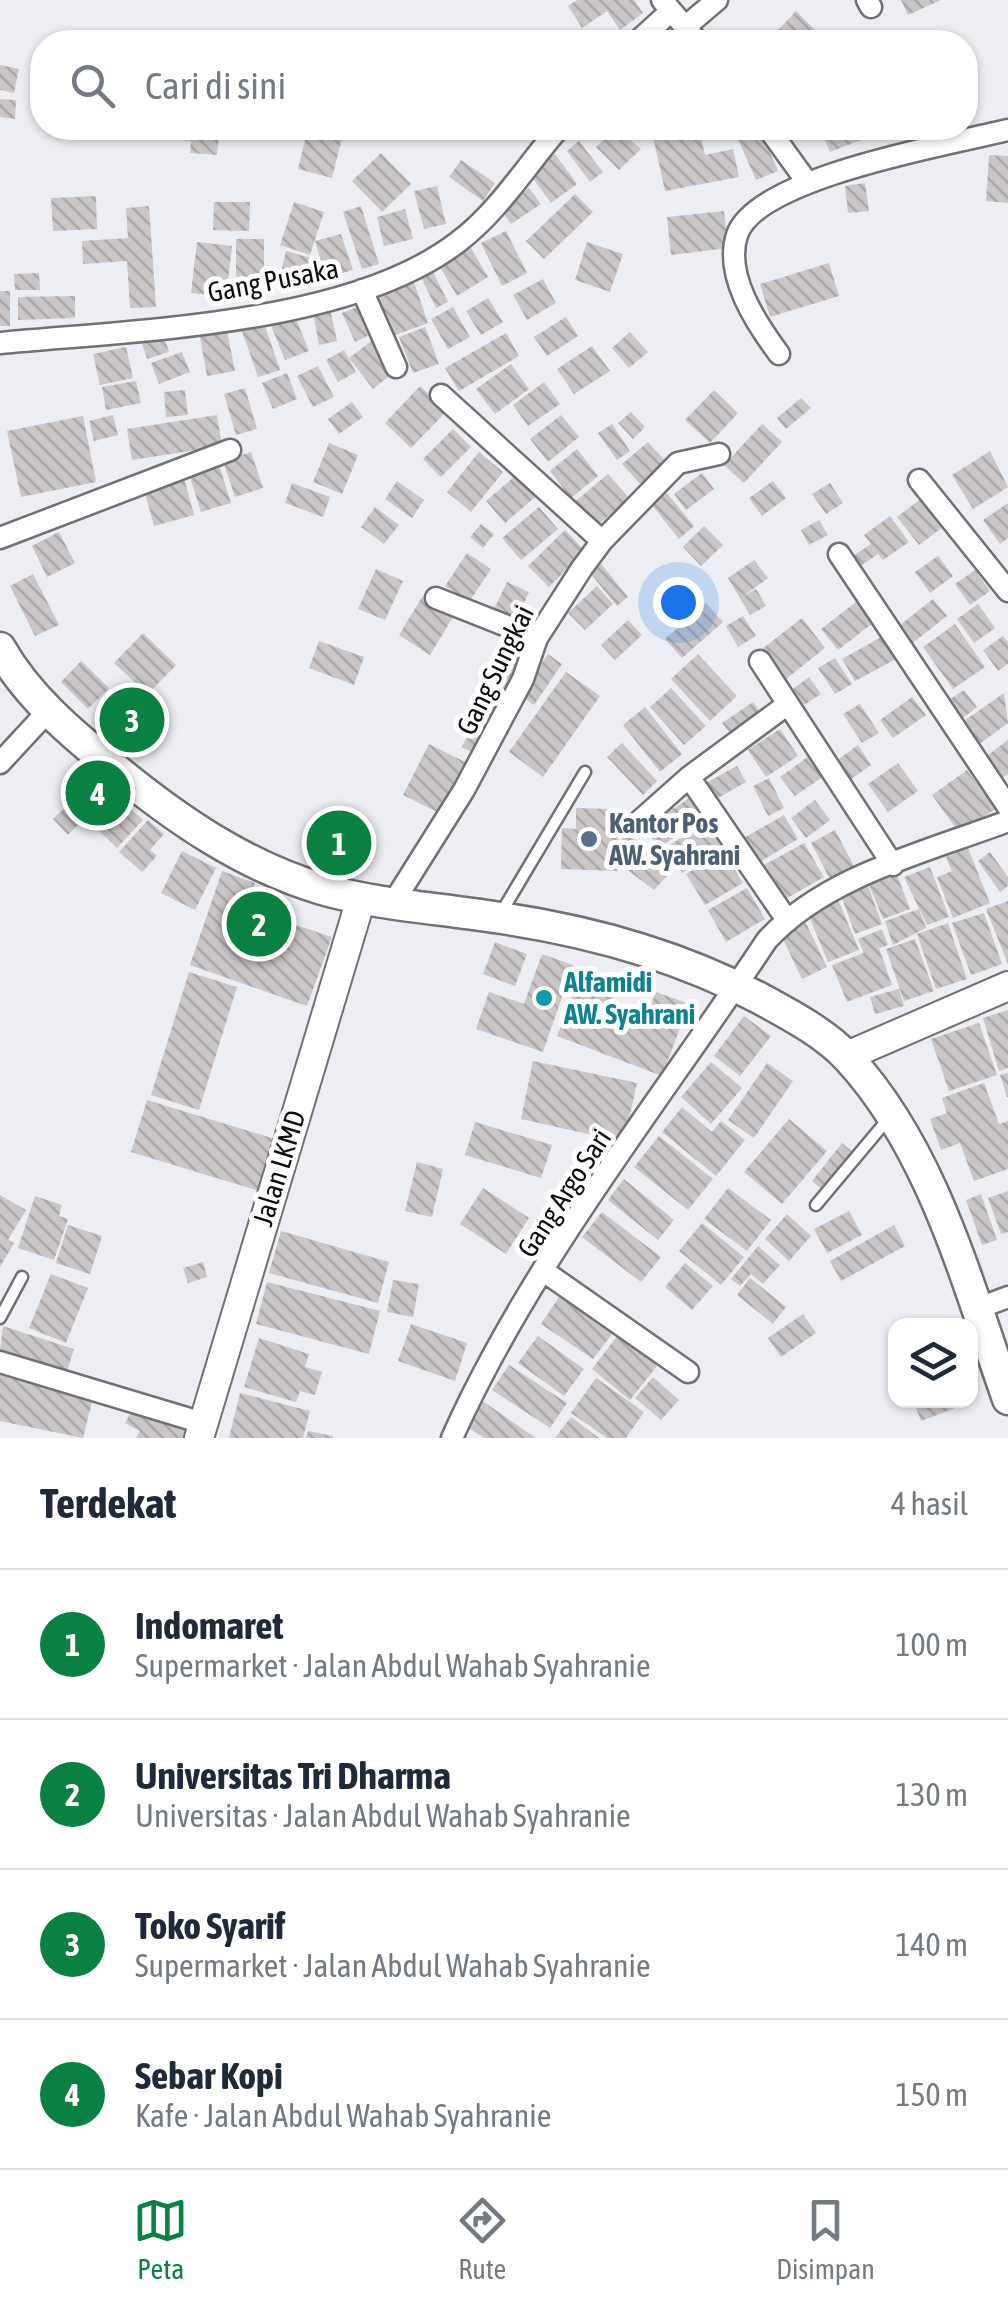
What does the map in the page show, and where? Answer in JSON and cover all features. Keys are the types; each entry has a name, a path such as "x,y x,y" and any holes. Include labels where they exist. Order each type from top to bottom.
{"main road":[{"path":"0,648 16,676 48,710 150,797 224,846 282,875 361,899 498,917 649,952 737,986 802,1022 847,1056 892,1114 921,1169 1008,1399"}],"street":[{"path":"679,20 718,0"},
{"path":"978,138 1008,130"},
{"name":"Gang Pusaka","path":"0,343 253,314 362,290 456,244 518,179 549,140"},
{"path":"777,140 807,182"},
{"path":"780,354 737,276 736,238 744,222 762,206 807,182 969,140"},
{"path":"362,290 396,367"},
{"path":"441,395 602,541"},
{"path":"0,538 230,450"},
{"name":"Gang Sungkai","path":"392,903 427,853 488,747 523,679 537,638 602,541 678,464 719,454"},
{"path":"918,480 1008,592"},
{"path":"839,554 1008,807"},
{"path":"436,598 537,638"},
{"path":"760,661 893,865"},
{"path":"635,824 688,777 788,704"},
{"path":"0,763 48,710"},
{"path":"688,777 787,920"},
{"name":"Gang Argo Sari","path":"452,1438 481,1374 767,940 787,920 830,892 1008,822"},
{"name":"Jalan LKMD","path":"201,1430 361,899"},
{"path":"847,1056 1008,986"},
{"path":"546,1272 688,1372"},
{"path":"976,1309 1008,1298"},
{"path":"0,1362 201,1430"}],"lane":[{"path":"498,917 585,772"},
{"path":"816,1205 892,1114"},
{"path":"0,1318 22,1277"}],"building":[{"path":"577,0 634,0 643,13 620,30 607,11 582,28 568,6"},
{"path":"901,0 941,0 908,15"},
{"path":"796,11 815,30 778,30"},
{"path":"0,65 19,69 14,93 0,90"},
{"path":"0,99 16,100 15,119 0,117"},
{"path":"182,140 219,140 217,155 190,153 191,141"},
{"path":"305,140 342,140 332,178 298,169"},
{"path":"603,140 630,140 641,149 619,170 596,147"},
{"path":"654,140 702,140 705,155 733,149 739,177 665,191"},
{"path":"738,140 765,140 778,171 756,180"},
{"path":"825,140 861,140 830,152"},
{"path":"579,141 603,172 590,182 567,151"},
{"path":"381,153 411,184 382,212 352,181"},
{"path":"555,154 577,184 551,203 529,173"},
{"path":"989,155 1008,156 1008,203 986,201"},
{"path":"461,160 495,183 483,201 449,177"},
{"path":"865,183 869,211 848,213 845,186"},
{"path":"437,186 446,224 424,229 414,191"},
{"path":"529,188 541,204 511,224 500,208"},
{"path":"575,194 593,212 544,259 526,241"},
{"path":"96,196 97,229 53,231 51,198"},
{"path":"214,202 250,202 249,231 213,230"},
{"path":"294,202 324,212 310,255 280,245"},
{"path":"149,206 156,307 130,308 127,261 83,264 82,241 128,238 126,208"},
{"path":"361,206 379,264 362,269 343,212"},
{"path":"405,209 413,239 384,246 377,217"},
{"path":"724,211 728,248 671,255 667,217"},
{"path":"506,231 527,273 502,286 481,243"},
{"path":"341,234 353,270 326,278 315,241"},
{"path":"236,239 264,239 264,295 236,295"},
{"path":"197,242 232,246 226,297 191,293"},
{"path":"587,242 623,254 610,292 575,280"},
{"path":"471,248 488,277 457,296 440,267"},
{"path":"286,251 315,259 308,284 280,277"},
{"path":"829,263 839,296 770,317 760,284"},
{"path":"433,272 448,302 436,308 421,277"},
{"path":"39,273 40,290 15,290 14,274"},
{"path":"412,276 428,323 387,338 370,290"},
{"path":"543,279 556,303 527,320 513,295"},
{"path":"0,291 10,291 10,326 0,326"},
{"path":"75,296 75,318 18,320 18,297"},
{"path":"488,298 503,322 481,335 466,311"},
{"path":"362,305 374,333 355,342 342,313"},
{"path":"453,307 470,337 448,349 431,319"},
{"path":"330,309 337,341 319,345 313,312"},
{"path":"294,314 309,351 285,360 270,323"},
{"path":"566,317 578,336 547,356 534,337"},
{"path":"264,323 280,370 258,377 242,331"},
{"path":"226,326 235,371 207,376 199,332"},
{"path":"425,327 439,364 413,373 399,337"},
{"path":"630,332 648,352 629,368 612,348"},
{"path":"163,333 169,352 147,359 141,340"},
{"path":"506,333 519,356 459,391 445,368"},
{"path":"374,339 398,369 373,389 349,358"},
{"path":"592,346 610,371 574,394 557,369"},
{"path":"126,347 133,378 100,385 93,354"},
{"path":"344,350 356,372 338,382 326,360"},
{"path":"182,352 190,372 159,384 151,363"},
{"path":"511,364 529,389 495,414 476,389"},
{"path":"318,366 334,397 313,407 297,376"},
{"path":"287,373 297,399 273,409 262,383"},
{"path":"136,381 141,403 106,410 102,387"},
{"path":"544,382 560,404 528,426 513,405"},
{"path":"420,386 447,411 411,448 385,423"},
{"path":"245,388 257,429 236,435 224,394"},
{"path":"185,390 188,415 166,417 164,392"},
{"path":"714,390 738,413 710,443 685,420"},
{"path":"801,398 811,408 786,429 777,418"},
{"path":"352,402 363,417 339,434 328,419"},
{"path":"631,412 645,427 633,439 618,423"},
{"path":"113,415 118,435 94,441 89,421"},
{"path":"217,415 222,446 132,460 127,429"},
{"path":"561,415 579,437 548,462 530,439"},
{"path":"83,416 96,482 21,497 7,431"},
{"path":"612,424 630,451 617,460 598,433"},
{"path":"762,424 782,442 744,483 724,465"},
{"path":"453,429 471,447 441,477 423,459"},
{"path":"648,442 668,464 642,486 622,464"},
{"path":"329,443 358,455 342,494 313,482"},
{"path":"577,449 598,476 571,498 550,471"},
{"path":"990,451 1008,487 973,509 952,475"},
{"path":"251,452 263,488 235,497 223,461"},
{"path":"479,452 503,472 471,512 447,492"},
{"path":"218,462 231,503 201,512 188,471"},
{"path":"521,471 540,493 505,523 486,501"},
{"path":"702,473 714,489 686,510 674,494"},
{"path":"608,474 629,498 593,529 572,504"},
{"path":"184,478 194,515 154,526 144,489"},
{"path":"397,481 424,500 412,518 385,499"},
{"path":"773,481 786,498 762,516 749,498"},
{"path":"292,483 330,497 323,517 285,503"},
{"path":"830,483 843,503 826,514 812,494"},
{"path":"667,493 694,526 679,539 652,505"},
{"path":"926,495 947,524 919,545 897,517"},
{"path":"1008,503 1008,538 1000,544 983,520"},
{"path":"375,507 399,525 384,544 361,527"},
{"path":"539,507 558,529 521,560 502,538"},
{"path":"890,516 909,542 883,560 878,554 853,571 846,561 871,544 864,535"},
{"path":"819,520 828,535 809,545 801,530"},
{"path":"481,524 494,534 483,548 470,537"},
{"path":"704,526 723,545 701,566 683,547"},
{"path":"565,530 585,551 549,587 528,566"},
{"path":"59,532 75,563 47,577 32,546"},
{"path":"467,553 491,569 469,602 445,586"},
{"path":"938,556 953,576 930,593 915,572"},
{"path":"754,560 768,578 742,597 756,589 766,606 750,615 728,578"},
{"path":"601,564 628,597 617,606 590,573"},
{"path":"376,569 403,581 385,620 358,609"},
{"path":"975,570 990,591 970,605 955,584"},
{"path":"33,574 59,625 35,636 10,586"},
{"path":"507,582 529,592 516,621 493,611"},
{"path":"597,586 613,604 585,630 568,613"},
{"path":"422,597 453,617 430,655 399,635"},
{"path":"933,599 947,616 909,646 895,629"},
{"path":"856,602 873,623 838,650 821,629"},
{"path":"706,603 723,622 682,658 665,639"},
{"path":"978,604 995,628 974,643 957,619"},
{"path":"743,616 756,636 738,647 726,626"},
{"path":"802,618 825,648 786,679 762,649"},
{"path":"628,620 642,635 615,660 601,645"},
{"path":"955,624 985,667 953,689 923,647"},
{"path":"143,633 176,665 148,694 114,663"},
{"path":"883,636 896,659 855,681 842,659"},
{"path":"1003,636 1008,642 1008,664 998,671 983,650"},
{"path":"513,640 530,648 478,755 462,747"},
{"path":"319,641 364,657 354,685 309,668"},
{"path":"548,654 562,664 534,705 520,695"},
{"path":"698,654 737,696 710,721 671,679"},
{"path":"835,658 852,684 835,694 818,668"},
{"path":"81,661 109,688 88,709 61,682"},
{"path":"566,672 600,696 543,777 509,752"},
{"path":"809,677 821,694 804,705 793,689"},
{"path":"671,688 706,726 684,745 650,707"},
{"path":"964,690 977,707 963,718 949,700"},
{"path":"1004,693 1008,723 974,748 958,725"},
{"path":"912,697 926,715 893,738 880,720"},
{"path":"140,698 155,716 123,742 108,723"},
{"path":"753,702 762,715 732,736 722,723"},
{"path":"860,704 879,733 862,743 843,714"},
{"path":"645,707 682,754 660,772 623,725"},
{"path":"780,729 798,756 766,777 748,750"},
{"path":"1008,740 1008,774 996,782 980,761"},
{"path":"622,743 657,781 643,795 607,757"},
{"path":"429,744 469,764 443,815 403,795"},
{"path":"858,745 871,765 850,780 836,761"},
{"path":"809,756 824,776 795,796 780,777"},
{"path":"898,763 918,791 888,812 868,784"},
{"path":"737,766 746,782 713,801 704,784"},
{"path":"967,770 995,809 960,834 932,795"},
{"path":"99,775 123,799 94,827 85,818 68,835 53,819"},
{"path":"769,778 784,808 768,816 753,786"},
{"path":"689,798 703,817 659,848 640,822 669,802 674,809"},
{"path":"815,800 830,820 806,838 791,818"},
{"path":"124,803 143,820 117,848 98,830"},
{"path":"576,808 609,809 608,827 619,828 618,871 561,869 562,828 576,829"},
{"path":"784,815 798,839 756,864 742,839"},
{"path":"148,820 164,834 150,850 157,856 142,872 119,852"},
{"path":"706,822 723,847 682,873 665,848"},
{"path":"318,826 365,838 359,860 313,848"},
{"path":"622,828 670,873 654,890 621,865"},
{"path":"835,830 854,866 830,879 811,843"},
{"path":"804,843 824,877 782,901 762,866"},
{"path":"968,848 990,903 953,918 937,877 952,871 946,857"},
{"path":"182,851 216,868 195,910 161,893"},
{"path":"724,852 743,883 705,905 686,874"},
{"path":"990,852 1008,877 1008,886 1000,892 978,861"},
{"path":"930,867 949,917 927,925 904,877"},
{"path":"222,871 255,883 245,912 269,921 263,939 285,947 293,924 332,937 307,1006 190,965"},
{"path":"897,875 910,909 883,919 869,885"},
{"path":"868,886 882,924 855,934 841,895"},
{"path":"747,888 765,919 726,942 708,910"},
{"path":"837,897 859,950 828,962 806,909"},
{"path":"1008,901 1008,964 986,909"},
{"path":"919,909 926,928 893,945 885,921"},
{"path":"984,913 1002,964 971,975 952,923"},
{"path":"806,923 827,967 802,979 781,935"},
{"path":"948,923 967,979 936,989 917,934"},
{"path":"882,929 888,945 879,948 892,985 847,1002 832,965 864,953 858,939"},
{"path":"915,939 934,991 904,1001 886,949"},
{"path":"495,942 527,954 515,986 483,974"},
{"name":"Alfamidi AW. Syahrani","path":"542,954 573,965 543,1052 476,1029 489,992 524,1004"},
{"path":"189,972 237,987 199,1110 151,1095"},
{"path":"581,975 616,989 607,1012 643,1026 656,992 689,1004 662,1076 557,1036"},
{"path":"899,989 904,1006 875,1014 870,997"},
{"path":"1008,1010 1008,1068 999,1071 983,1018"},
{"path":"744,1016 771,1036 740,1076 714,1056"},
{"path":"979,1023 997,1075 949,1091 931,1039"},
{"path":"533,1061 637,1083 624,1142 521,1119"},
{"path":"711,1062 742,1088 711,1124 681,1097"},
{"path":"767,1063 793,1081 754,1138 728,1120"},
{"path":"1008,1073 1008,1097 1007,1097 1000,1075"},
{"path":"984,1083 999,1124 1008,1121 1008,1169 974,1181 960,1143 941,1150 930,1119 947,1113 942,1098"},
{"path":"147,1100 275,1139 259,1191 131,1152"},
{"path":"682,1107 712,1132 721,1121 745,1140 716,1176 662,1132"},
{"path":"789,1119 827,1151 782,1204 744,1172"},
{"path":"475,1122 552,1145 541,1178 465,1155"},
{"path":"659,1136 713,1179 688,1210 634,1167"},
{"path":"842,1143 854,1153 824,1191 812,1181"},
{"path":"417,1162 443,1169 432,1217 405,1211"},
{"path":"624,1179 674,1220 658,1240 608,1200"},
{"path":"483,1188 529,1218 506,1254 460,1224"},
{"path":"728,1188 771,1220 747,1251 704,1219"},
{"path":"1008,1191 1008,1232 1001,1234 988,1198"},
{"path":"981,1194 997,1240 982,1245 966,1200"},
{"path":"0,1195 26,1210 8,1240 14,1243 0,1267"},
{"path":"35,1196 62,1205 59,1216 68,1219 54,1260 18,1248"},
{"path":"849,1211 862,1235 827,1253 814,1229"},
{"path":"602,1212 661,1257 641,1282 582,1237"},
{"path":"787,1214 811,1236 789,1261 765,1239"},
{"path":"702,1223 744,1257 721,1285 679,1251"},
{"path":"68,1225 102,1236 90,1274 56,1263"},
{"path":"894,1225 905,1246 841,1281 830,1261"},
{"path":"281,1231 389,1262 378,1303 269,1273"},
{"path":"758,1246 780,1265 763,1284 751,1274 740,1286 731,1279"},
{"path":"203,1262 207,1277 188,1283 183,1268"},
{"path":"685,1263 713,1286 692,1310 665,1287"},
{"path":"51,1274 88,1288 66,1343 29,1328"},
{"path":"750,1278 786,1307 773,1324 737,1295"},
{"path":"393,1280 419,1284 413,1317 387,1312"},
{"path":"267,1282 380,1311 369,1354 256,1324"},
{"path":"559,1297 612,1334 593,1359 541,1324"},
{"path":"803,1314 816,1333 781,1357 768,1338"},
{"path":"411,1324 467,1343 455,1381 398,1361"},
{"path":"3,1326 74,1349 67,1371 0,1351"},
{"path":"618,1335 657,1366 630,1400 592,1369"},
{"path":"538,1336 584,1369 564,1396 518,1363"},
{"path":"259,1338 309,1354 305,1367 322,1372 315,1395 300,1391 296,1402 244,1387"},
{"path":"509,1365 567,1403 550,1428 492,1390"},
{"path":"0,1375 93,1398 83,1438 0,1421"},
{"path":"653,1377 679,1400 661,1420 635,1398"},
{"path":"596,1378 644,1412 626,1438 607,1438 571,1413"},
{"path":"240,1393 310,1411 303,1438 229,1438"},
{"path":"481,1400 536,1438 484,1438 463,1424"},
{"path":"136,1403 189,1431 186,1438 136,1438 140,1431 125,1423"},
{"path":"916,1408 955,1408 921,1421"},
{"path":"571,1417 599,1438 555,1438"},
{"path":"308,1431 333,1436 333,1438 306,1438"}],"place":[{"name":"Toko Syarif","path":"132,720"},
{"name":"Sebar Kopi","path":"98,793"},
{"name":"Kantor Pos AW. Syahrani","path":"589,839"},
{"name":"Indomaret","path":"339,843"},
{"name":"Universitas Tri Dharma","path":"259,924"},
{"name":"Alfamidi AW. Syahrani","path":"544,998"}]}
